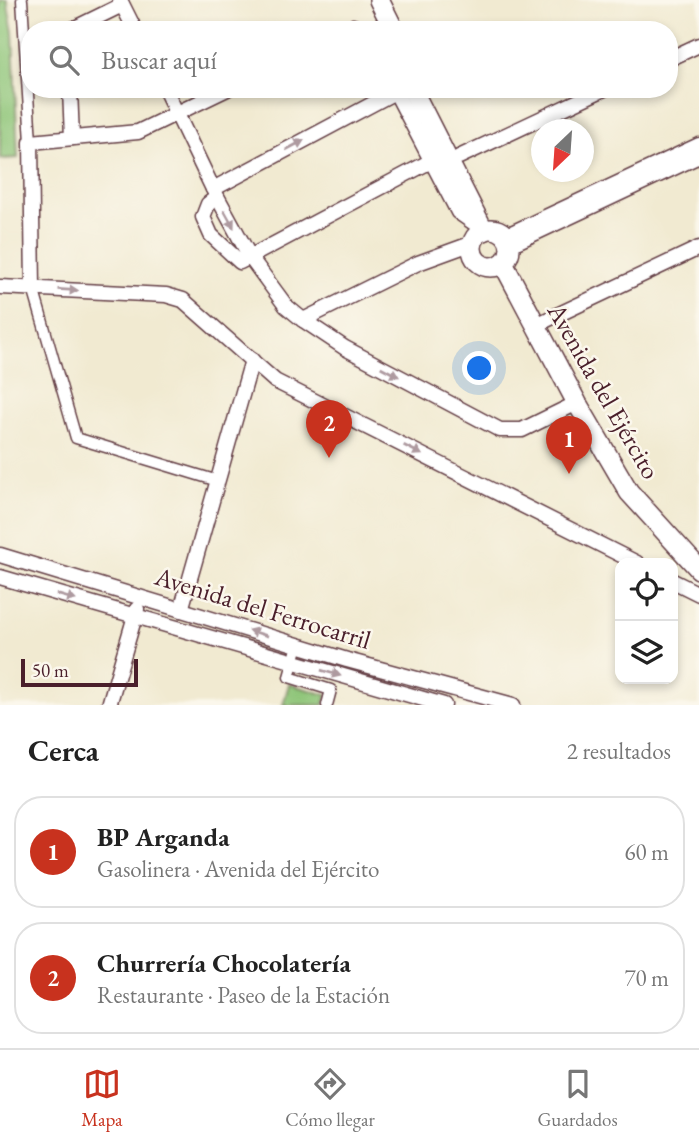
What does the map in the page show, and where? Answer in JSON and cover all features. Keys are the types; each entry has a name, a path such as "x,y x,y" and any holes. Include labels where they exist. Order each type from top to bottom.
{"street":[{"path":"22,0 23,21"},
{"path":"366,0 376,21"},
{"path":"379,0 390,21"},
{"path":"87,21 121,2 130,21"},
{"path":"678,55 699,45"},
{"path":"28,98 33,288 76,438 218,481"},
{"path":"70,98 72,138"},
{"path":"169,98 215,193 250,257 286,306 303,320 345,348 500,430 522,430 577,402"},
{"path":"31,142 138,132 209,98"},
{"path":"386,98 215,193 203,217 211,234 240,262 430,162"},
{"path":"403,98 430,162 458,212 495,241"},
{"name":"Avenida del Ejército","path":"405,98 495,241 577,402 629,492 698,568"},
{"name":"Avenida del Ejército","path":"430,98 487,214 495,241"},
{"path":"459,157 585,98"},
{"path":"495,241 699,145"},
{"path":"303,320 418,263 495,241 699,156"},
{"path":"536,325 699,248"},
{"path":"0,287 166,295 183,300 275,381 627,558"},
{"path":"181,610 252,360"},
{"name":"Avenida del Ferrocarril","path":"0,555 298,645 513,705"},
{"path":"678,576 698,568"},
{"name":"Avenida del Ferrocarril","path":"0,577 444,705"},
{"path":"678,584 699,594"},
{"path":"109,705 140,598"},
{"path":"298,645 289,677 331,690 327,705"}],"green space":[{"path":"0,0 7,0 13,32 18,158 0,159"},
{"path":"289,684 327,695 324,705 283,705"}],"place":[{"name":"Churrería Chocolatería","path":"329,458"},
{"name":"BP Arganda","path":"569,474"}]}
